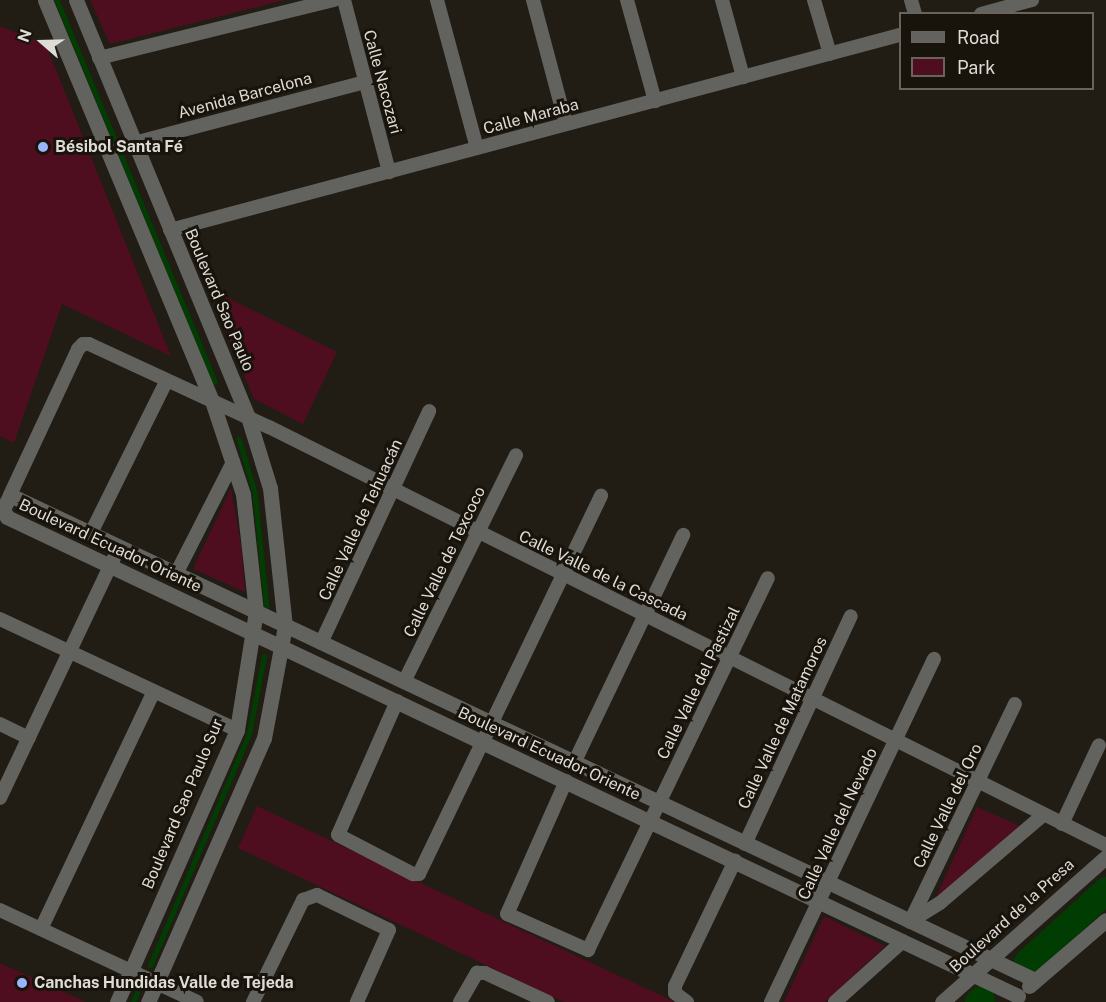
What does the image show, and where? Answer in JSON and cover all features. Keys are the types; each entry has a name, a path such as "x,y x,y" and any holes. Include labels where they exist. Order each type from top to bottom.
{"street":[{"path":"45,0 212,401 243,494 256,611"},
{"name":"Boulevard Sao Paulo","path":"76,0 248,417 270,488 285,626"},
{"path":"99,58 334,0"},
{"name":"Calle Nacozari","path":"344,0 389,172"},
{"path":"437,0 477,148"},
{"path":"532,0 566,124"},
{"path":"627,0 655,101"},
{"path":"722,0 743,77"},
{"path":"814,0 830,54"},
{"path":"986,12 1004,4 1032,0"},
{"name":"Calle Maraba","path":"170,230 899,35"},
{"name":"Avenida Barcelona","path":"134,143 365,82"},
{"name":"Calle Valle de la Cascada","path":"10,495 83,344 248,417 1106,845"},
{"path":"91,534 166,382"},
{"name":"Calle Valle de Tehuacán","path":"321,643 394,491 429,411"},
{"name":"Calle Valle de Texcoco","path":"404,682 516,455"},
{"path":"176,574 233,462"},
{"name":"Boulevard Ecuador Oriente","path":"1015,999 903,941 7,517 3,509 10,495 988,960 1035,980"},
{"path":"397,701 339,829 341,840 419,874 601,495"},
{"path":"574,763 683,535"},
{"path":"0,798 119,547"},
{"name":"Calle Valle del Pastizal","path":"566,781 508,904 507,914 513,920 588,950 768,578"},
{"name":"Boulevard Sao Paulo Sur","path":"117,1002 237,730 256,611"},
{"name":"Calle Valle de Matamoros","path":"745,844 851,616"},
{"path":"0,619 237,730"},
{"path":"148,1002 264,738 285,626"},
{"name":"Calle Valle del Nevado","path":"771,1002 934,659"},
{"path":"40,929 154,691"},
{"name":"Calle Valle del Oro","path":"910,922 979,783 1015,704"},
{"path":"0,724 29,738"},
{"path":"1062,825 1100,745"},
{"path":"910,922 940,903 1043,815"},
{"name":"Boulevard de la Presa","path":"942,1002 1106,857"},
{"path":"687,1002 675,993 675,986 735,861"},
{"path":"253,1002 303,900 317,895 388,930 357,1002"},
{"path":"0,910 198,1002"},
{"path":"1015,999 1106,920"},
{"path":"835,1002 903,941"},
{"path":"460,1002 477,973 485,973 548,1002"}],"green space":[{"path":"90,0 285,0 110,44"},
{"name":"Bésibol Santa Fé","path":"0,26 46,45 171,356 62,304 14,443 0,436"},
{"path":"208,288 337,352 303,424 254,399"},
{"path":"231,488 241,545 245,592 193,569"},
{"path":"257,806 675,1002 564,1002 238,848"},
{"path":"977,807 1022,827 936,897"},
{"path":"824,916 885,946 825,1002 784,1002"},
{"name":"Canchas Hundidas Valle de Tejeda","path":"0,963 86,1002 0,1002"}],"waterway":[{"path":"57,0 215,382"},
{"path":"239,439 255,492 267,609"},
{"path":"150,966 249,734 264,656"},
{"path":"1027,962 1106,890"},
{"path":"133,1002 137,993"},
{"path":"978,1002 981,999"}],"place":[{"name":"Bésibol Santa Fé","path":"43,147"},
{"name":"Canchas Hundidas Valle de Tejeda","path":"22,983"}]}
